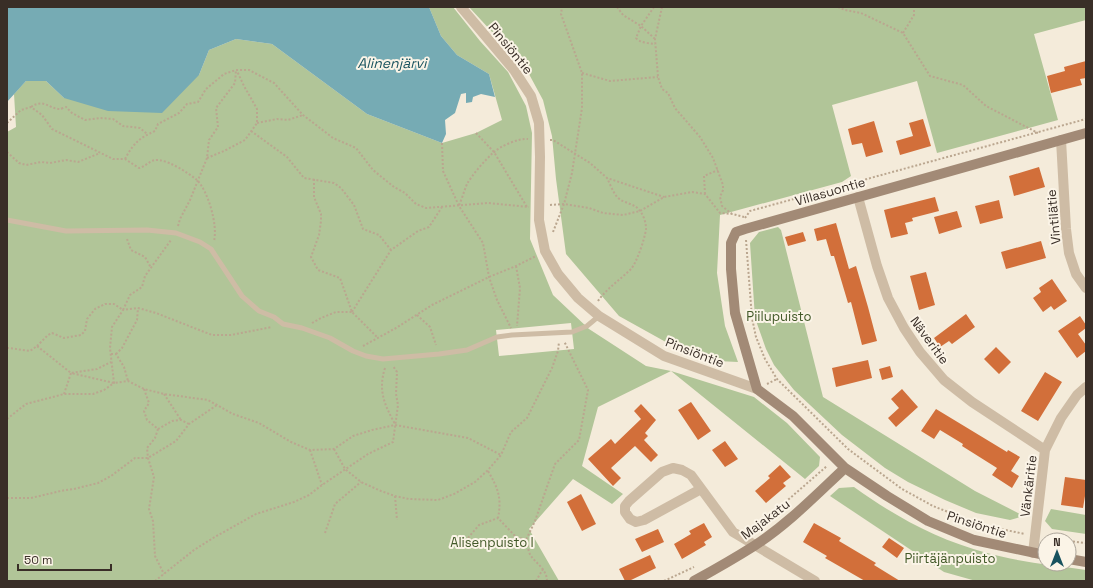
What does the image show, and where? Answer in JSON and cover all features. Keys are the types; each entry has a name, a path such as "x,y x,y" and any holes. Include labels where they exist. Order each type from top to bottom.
{"street":[{"name":"Pinsiöntie","path":"461,7 514,70 531,96 539,123 539,220 545,251 558,274 578,298 595,313 664,356 756,388 793,416 845,468 928,521 974,540 1037,554"},
{"name":"Villasuontie","path":"756,388 735,313 731,270 731,243 736,232 1086,134"},
{"name":"Vintilätie","path":"1061,140 1066,229 1069,253 1076,274 1086,288"},
{"name":"Näveritie","path":"858,197 877,266 888,298 904,328 920,352 944,380 955,389 972,402 1045,450"},
{"name":"Vänkäritie","path":"1033,554 1045,450 1061,418 1078,395 1086,387"},
{"path":"701,489 644,520 636,522 630,519 625,512 625,506 629,501 662,472 673,468 682,470 691,475 733,532 815,581"},
{"name":"Majakatu","path":"694,581 755,545 794,515 845,468"}],"lane":[{"path":"7,220 66,231 147,230 176,233 200,242 211,249 242,296 259,311 274,317 283,324 302,328 330,338 353,351 366,356 386,358 439,354 467,350 497,338 514,334 572,332 587,326 595,313"}],"path":[{"path":"353,351 396,328 432,305 545,251 564,204 576,154 582,108 582,73 561,14 562,7"},
{"path":"617,7 623,15 641,26 655,39"},
{"path":"654,7 641,26 636,38 638,41 655,44"},
{"path":"662,7 655,39 658,77 662,89 668,93 675,108 700,137 712,158 723,185 723,190 720,197 722,206 733,214"},
{"path":"838,7 861,13 903,33 930,76 963,85 986,106 1038,133"},
{"path":"903,33 914,15 914,7"},
{"path":"206,158 245,140 257,123 256,109 236,70"},
{"path":"114,382 110,348 112,327 130,295 142,288 146,276 176,233 180,219 198,181 206,158 209,140 218,127 216,108 235,83 236,70"},
{"path":"125,159 132,146 147,134 155,131 158,124 179,113 187,104 198,102 206,89 224,74 236,70 249,70 274,83 303,115 333,138 356,148 374,170 394,187 406,193 416,204 426,208 488,203 527,207 494,152 476,133"},
{"path":"582,73 610,81 658,77"},
{"path":"7,123 21,110 36,104 43,104 60,109 66,107 72,113 85,120 100,118 113,119 123,126 140,128 147,134"},
{"path":"31,107 42,115 52,129 113,159 125,159 139,168 150,161 159,160 182,169 198,181 206,195 214,219 215,236 211,249"},
{"path":"257,123 277,119 288,120 303,115"},
{"path":"1035,536 981,525 933,506 902,489 848,449 777,379 765,359 756,337 752,318 745,217 750,211 1086,119"},
{"path":"252,131 287,157 304,178 334,183 341,188 354,205 363,229 379,235 391,250"},
{"path":"459,206 467,184 481,166 494,152 510,143 525,139 553,140 590,163 607,178 617,197 626,203 634,205 640,211 645,222 646,230 640,250 632,268 603,293 595,313"},
{"path":"442,143 443,171 459,206 483,243 489,277 497,300 514,334"},
{"path":"7,152 19,163 26,165 66,160 78,162 100,153"},
{"path":"718,170 704,176 705,194 720,213 745,217"},
{"path":"607,178 664,197"},
{"path":"314,179 314,197 321,214 321,221 319,235 311,257 318,270 340,278 352,312 378,338"},
{"path":"539,206 564,204 589,208 603,213 623,215 640,211 664,197 692,192 705,194"},
{"path":"352,312 391,250 418,231 429,227 442,207"},
{"path":"124,230 131,250 145,257 151,268"},
{"path":"514,334 520,288 516,266"},
{"path":"8,347 30,351 52,333 64,338 81,335 85,331 87,319 95,309 105,304 114,304 122,310 138,308 156,313 212,335 231,335 283,324"},
{"path":"111,354 116,354 122,348 137,320 138,308"},
{"path":"302,328 336,312 352,312"},
{"path":"417,315 430,327 439,354"},
{"path":"334,449 345,469 361,482 381,491 409,499 438,500 454,494 475,482 488,470 501,455 512,432 527,418 552,368 558,351 560,332"},
{"path":"548,581 543,569 530,555 526,540 535,521 555,464 579,440 588,390 560,332"},
{"path":"37,346 71,373 114,382 128,381 144,389 164,394 208,400 233,414 259,423 291,442 310,450 334,449 353,436 395,425 468,438 501,455"},
{"path":"116,354 124,367 128,381"},
{"path":"386,358 381,391 386,408 395,425"},
{"path":"155,581 194,550 256,514 294,502 309,495 368,454 393,442 398,405 396,394 397,372 386,358"},
{"path":"71,373 97,369 111,362"},
{"path":"64,394 71,373"},
{"path":"7,419 26,404 64,394 93,394 104,390 114,382"},
{"path":"144,389 149,403 144,411 147,420 158,430"},
{"path":"164,394 181,420 189,424"},
{"path":"7,498 31,498 98,483 111,476 135,458 148,458 176,441 189,424 217,405"},
{"path":"164,574 155,556 153,521 149,509 154,477 148,458 147,448 155,438 158,430 172,421 181,420"},
{"path":"310,450 322,485"},
{"path":"743,538 836,459"},
{"path":"488,470 499,493 500,507 498,518"},
{"path":"325,533 335,504 361,482"},
{"path":"395,496 397,520"},
{"path":"498,518 516,537 526,540"},
{"path":"468,538 479,525 498,518"},
{"path":"664,581 699,565"},
{"path":"536,581 543,569"}],"green space":[{"name":"Alisenpuisto I","path":"429,7 453,7 480,41 508,72 526,106 532,133 530,239 553,295 589,329 646,366 671,371 598,407 582,466 623,494 612,504 573,479 529,529 559,581 7,581 7,132 16,127 14,94 26,81 46,81 64,98 199,75 209,50 236,39 272,44 367,114 442,143 476,133 502,120 489,74 457,55 441,36","holes":["571,323 574,349 499,356 496,330"]},
{"path":"469,7 1086,7 1086,20 1034,34 1058,120 937,153 917,81 832,105 851,176 842,182 720,215 717,273 725,326 738,362 717,361 664,341 619,316 566,254 552,136 543,100 523,63"},
{"name":"Piilupuisto","path":"778,227 781,230 823,397 975,491 1024,516 1010,520 976,513 908,482 885,468 842,435 794,390 774,365 766,349 755,318 750,243 759,232"},
{"path":"671,371 754,397 787,423 820,457 819,466 805,479"},
{"name":"Piirtäjänpuisto","path":"854,487 885,508 917,526 969,548 1011,559 1037,563 1037,572 1077,572 1077,569 1086,570 1086,581 976,581 944,572 830,496 839,488"},
{"path":"1051,509 1086,515 1086,534 1052,529 1045,521"}],"water":[{"name":"Alinenjärvi","path":"7,7 429,7 441,36 457,55 489,74 495,97 481,94 473,97 472,102 466,103 466,93 461,94 455,113 445,120 446,134 442,143 367,114 272,44 236,39 209,50 199,75 162,113 108,111 64,98 46,81 26,81 7,102"}],"building":[{"path":"1086,61 1086,78 1080,79 1082,85 1051,93 1047,76 1065,71 1064,67"},
{"path":"923,119 931,146 900,155 896,141 913,136 909,123"},
{"path":"874,121 883,152 866,157 862,143 852,145 848,129"},
{"path":"1039,167 1045,187 1014,196 1009,176"},
{"path":"935,197 939,211 912,218 913,221 905,223 908,234 891,238 884,210"},
{"path":"999,200 1003,218 980,224 975,206"},
{"path":"957,211 962,227 939,234 934,217"},
{"path":"836,223 849,269 856,266 877,341 862,345 851,302 848,303 834,256 831,256 826,239 817,241 814,229"},
{"path":"803,232 806,241 788,246 785,237"},
{"path":"1041,241 1046,258 1006,269 1001,252"},
{"path":"926,272 935,305 919,310 910,276"},
{"path":"1052,279 1067,301 1054,310 1051,306 1043,312 1033,298 1041,292 1039,288"},
{"path":"966,314 975,327 952,344 949,341 940,347 934,338"},
{"path":"1080,316 1086,325 1086,328 1078,334 1086,345 1086,351 1077,358 1058,331"},
{"path":"996,347 1011,362 999,374 984,359"},
{"path":"868,360 872,378 836,387 832,368"},
{"path":"890,366 893,377 882,380 879,369"},
{"path":"1045,372 1062,382 1038,421 1021,411"},
{"path":"902,389 918,407 896,427 888,418 899,408 891,399"},
{"path":"691,402 711,431 698,440 678,410"},
{"path":"641,404 656,420 645,433 648,436 644,440 658,455 651,462 635,446 611,468 621,478 613,486 588,459 611,439 615,444 641,419 634,411"},
{"path":"936,409 1007,452 1008,450 1020,457 1011,471 1019,476 1012,488 992,475 997,468 962,446 963,444 940,430 934,439 921,431"},
{"path":"725,441 738,459 725,467 712,450"},
{"path":"780,465 791,477 783,483 786,486 766,503 755,491 770,478 768,476"},
{"path":"1065,477 1086,480 1083,508 1061,505"},
{"path":"581,494 596,524 582,531 567,502"},
{"path":"704,523 712,537 704,542 706,545 682,559 674,544 691,534 689,531"},
{"path":"814,523 841,538 839,541 876,563 874,565 900,581 865,581 825,558 827,556 803,542"},
{"path":"658,529 664,542 642,552 635,539"},
{"path":"889,538 904,548 897,558 882,547"},
{"path":"650,555 656,568 629,581 625,581 619,569"}]}
